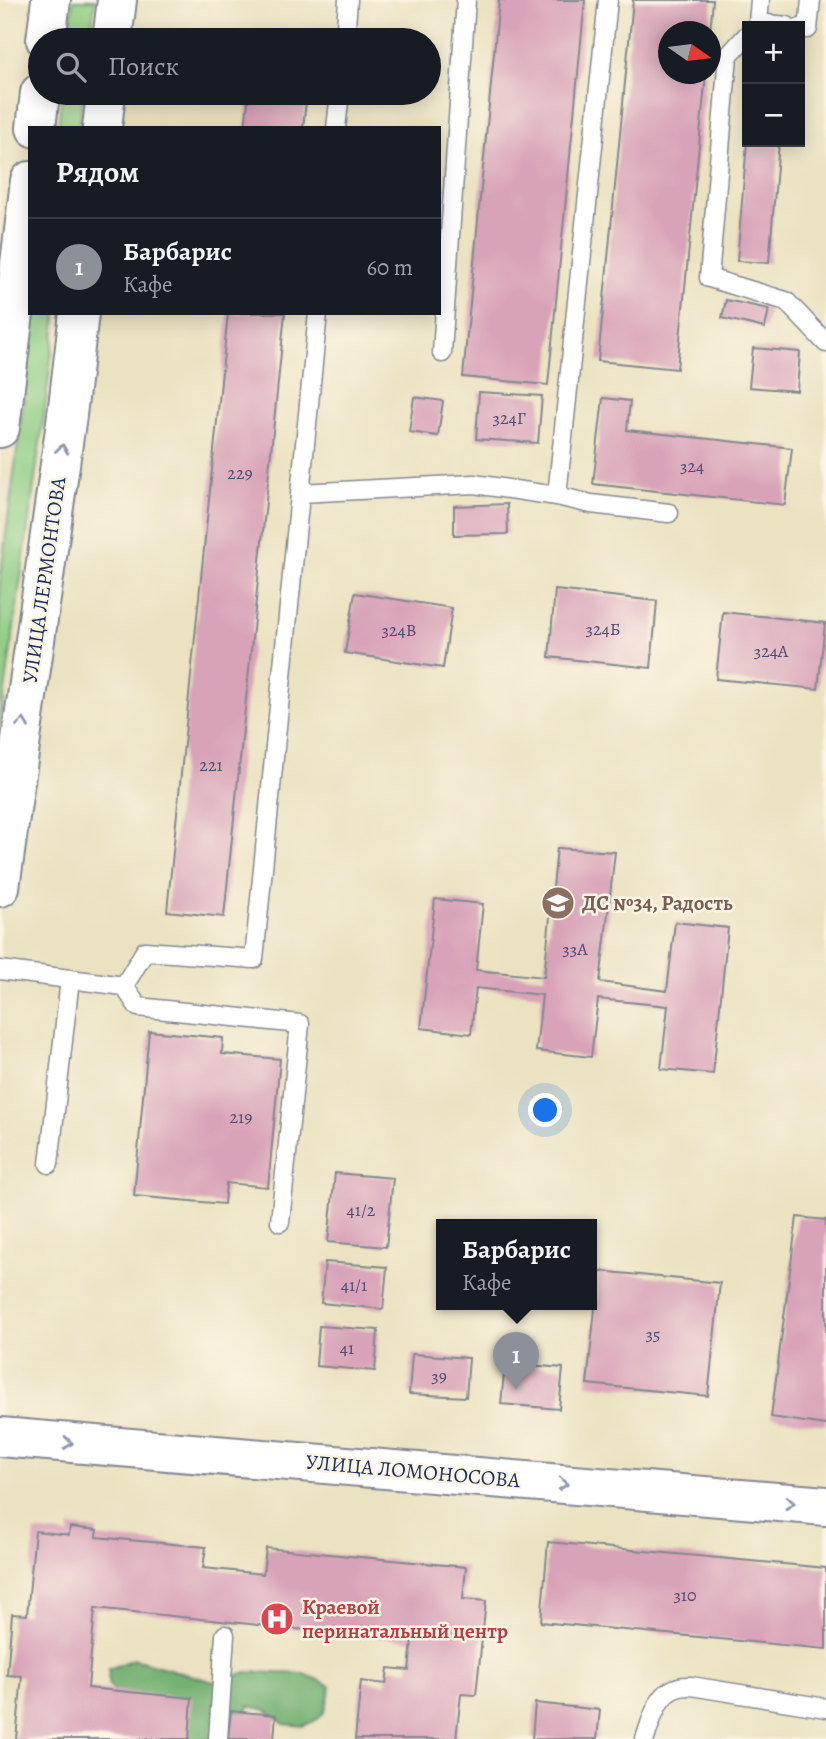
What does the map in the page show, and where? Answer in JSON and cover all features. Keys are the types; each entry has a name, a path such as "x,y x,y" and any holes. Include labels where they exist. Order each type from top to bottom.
{"main road":[{"path":"48,28 51,0"},
{"path":"114,28 117,0"},
{"path":"36,126 39,105"},
{"path":"102,126 105,105"},
{"path":"0,428 28,197"},
{"name":"УЛИЦА ЛЕРМОНТОВА","path":"0,887 79,315"},
{"name":"УЛИЦА ЛОМОНОСОВА","path":"0,1437 826,1506"}],"lane":[{"path":"346,28 348,0"},
{"path":"442,353 466,0"},
{"path":"558,496 608,0"},
{"path":"756,21 761,0"},
{"path":"805,29 808,29 811,0"},
{"path":"742,41 728,56 709,278 786,301 826,344"},
{"path":"336,126 339,105"},
{"path":"124,986 145,951 254,959 318,315"},
{"path":"301,493 474,484 558,496 591,504 669,513"},
{"path":"0,970 124,986 138,1007 300,1024 280,1222"},
{"path":"49,1164 70,979"},
{"path":"218,1739 225,1635"},
{"path":"645,1739 659,1703 676,1687 691,1686 826,1708"}],"green space":[{"path":"73,0 95,0 92,28 70,28"},
{"path":"61,105 82,105 79,126 58,126"},
{"path":"35,315 57,315 0,726 0,580"},
{"path":"134,1659 214,1682 247,1672 305,1674 331,1686 325,1711 318,1719 303,1726 284,1724 267,1710 249,1706 238,1739 172,1739 121,1698 108,1684 109,1669"}],"building":[{"path":"499,0 585,0 548,385 463,377"},
{"path":"633,0 713,0 711,21 658,21 658,84 705,84 677,369 598,361"},
{"path":"248,105 306,105 303,126 245,126"},
{"path":"747,147 779,147 769,263 737,261"},
{"path":"726,300 769,309 765,328 722,318"},
{"path":"228,315 285,315 224,917 167,911"},
{"path":"753,348 800,352 797,391 749,387"},
{"path":"479,392 542,396 538,443 476,439"},
{"path":"414,397 443,401 438,436 409,432"},
{"path":"603,398 630,401 627,430 792,448 785,505 593,484"},
{"path":"507,504 508,534 454,535 454,506"},
{"path":"555,590 657,601 651,668 549,657"},
{"path":"355,593 452,608 443,668 345,653"},
{"path":"723,612 825,623 818,689 716,679"},
{"path":"557,848 615,852 600,982 667,991 675,922 728,928 713,1074 661,1069 668,1006 598,999 591,1057 536,1051 542,995 476,988 471,1034 421,1028 435,899 483,904 476,970 544,977"},
{"path":"149,1031 223,1038 222,1054 280,1059 268,1187 226,1183 224,1204 134,1196"},
{"path":"335,1173 393,1178 386,1247 328,1242"},
{"path":"797,1217 826,1220 826,1425 771,1417"},
{"path":"325,1262 387,1267 383,1309 321,1303"},
{"path":"599,1271 720,1283 708,1396 587,1384 595,1310 597,1310"},
{"path":"319,1326 378,1330 375,1371 316,1366"},
{"path":"412,1354 469,1358 466,1397 409,1394"},
{"path":"505,1363 563,1368 559,1409 501,1404"},
{"path":"70,1527 97,1530 96,1537 206,1547 203,1568 263,1574 266,1548 466,1567 463,1599 486,1601 476,1695 461,1694 456,1739 355,1739 361,1681 386,1684 388,1668 409,1670 412,1641 95,1608 88,1688 192,1698 189,1739 16,1739 22,1676 7,1675 12,1614 27,1615 35,1531 69,1535"},
{"path":"548,1542 826,1568 826,1649 541,1622"},
{"path":"535,1703 600,1710 597,1739 532,1739"},
{"path":"231,1711 276,1715 274,1739 228,1739"}],"place":[{"name":"ДС №34, Радость","path":"558,903"},
{"name":"Барбарис","path":"516,1390"},
{"name":"Краевой перинатальный центр","path":"277,1619"}]}
